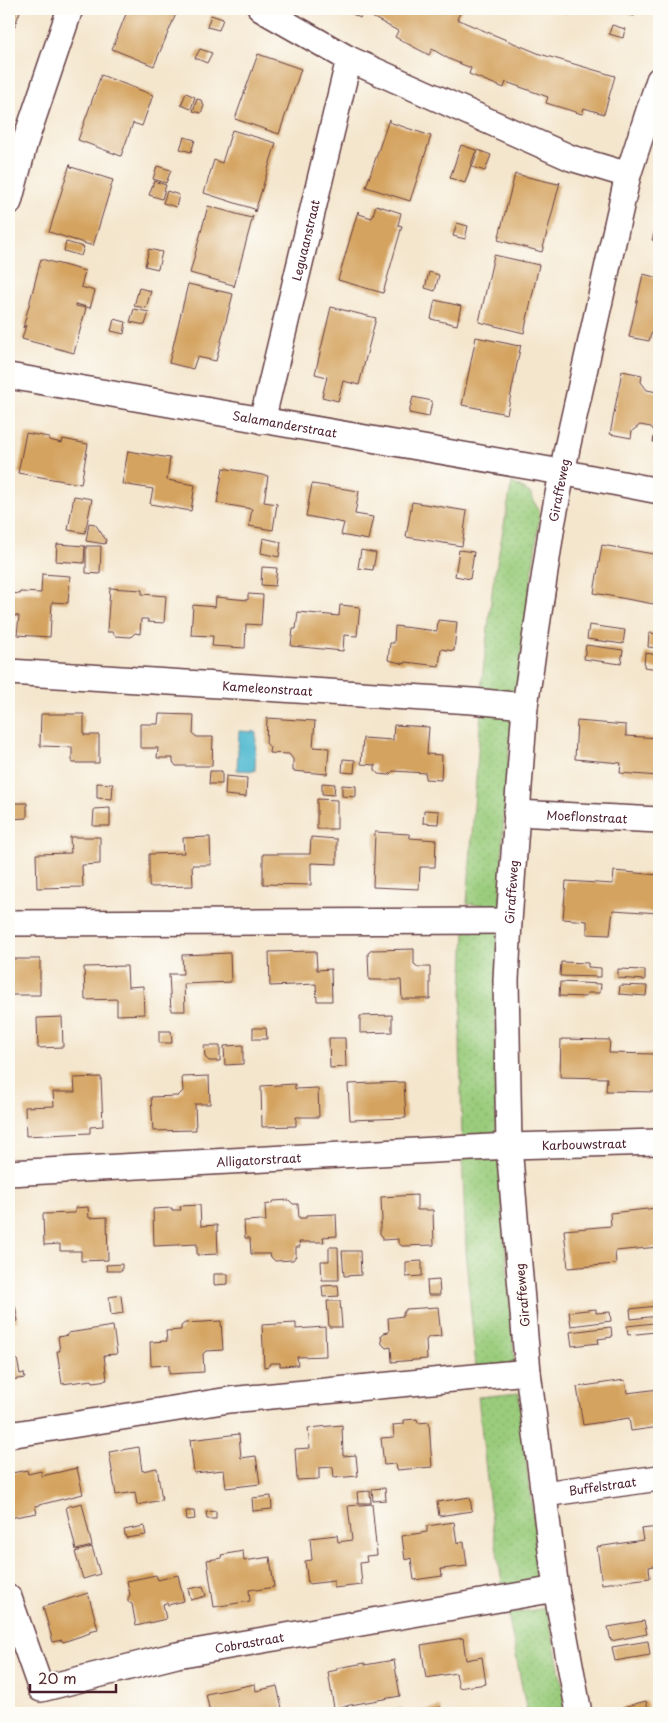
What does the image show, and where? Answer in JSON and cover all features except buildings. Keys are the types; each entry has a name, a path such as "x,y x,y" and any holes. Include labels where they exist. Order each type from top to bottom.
{"street":[{"path":"9,202 25,142 70,9"},
{"path":"261,9 349,59 571,158 628,176"},
{"name":"Leguaanstraat","path":"262,421 349,59"},
{"name":"Giraffeweg","path":"580,1713 556,1589 528,1372 509,1146 506,980 516,813 525,706 561,472 628,176 651,131 659,80"},
{"name":"Salamanderstraat","path":"9,376 561,472 659,491"},
{"name":"Kameleonstraat","path":"9,672 472,701 525,706"},
{"name":"Moeflonstraat","path":"516,813 659,820"},
{"path":"9,923 509,921"},
{"name":"Karbouwstraat","path":"509,1146 659,1142"},
{"name":"Alligatorstraat","path":"9,1173 509,1146"},
{"path":"9,1435 229,1400 528,1372"},
{"name":"Buffelstraat","path":"544,1494 659,1478"},
{"name":"Cobrastraat","path":"9,1598 41,1689 177,1655 556,1589"}],"green space":[{"path":"512,482 530,493 540,514 516,693 481,689 493,584"},
{"path":"481,711 512,713 504,812 500,906 467,904"},
{"path":"465,931 498,932 495,1039 496,1139 462,1140 460,1039"},
{"path":"498,1156 515,1365 476,1368 467,1269 462,1157"},
{"path":"519,1393 529,1487 543,1582 503,1589 490,1507 478,1397"},
{"path":"547,1608 568,1713 527,1713 508,1614"}],"water":[{"path":"239,731 256,732 255,771 237,770"}]}
